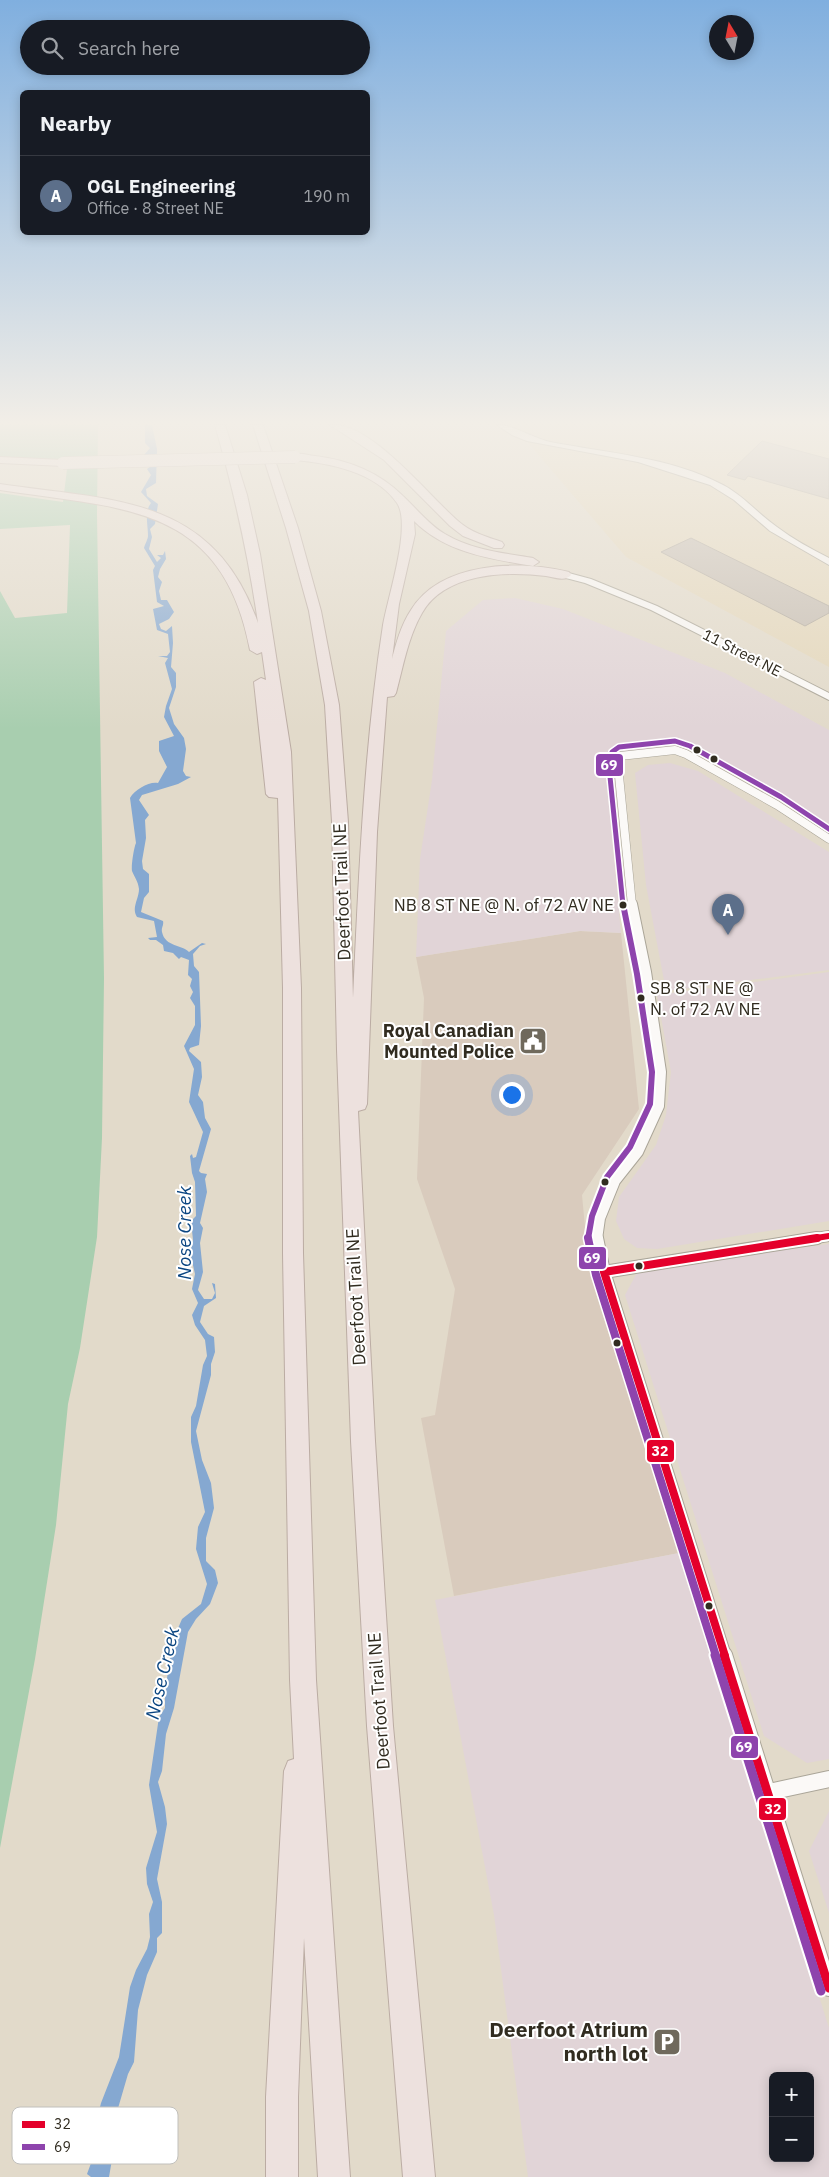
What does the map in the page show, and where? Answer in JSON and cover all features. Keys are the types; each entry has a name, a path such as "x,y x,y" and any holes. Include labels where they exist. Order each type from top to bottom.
{"highway":[{"path":"180,527 189,532 212,552 232,576 248,610 257,647 279,856 289,886"},
{"path":"248,527 263,606 284,752 289,886 293,1253 303,1680 334,2177"},
{"name":"Deerfoot Trail NE","path":"292,527 315,611 332,705 340,822 350,1141 363,1441 380,1726 419,2177"},
{"path":"350,1141 359,1100 369,832 376,743 390,625 409,534 409,527"},
{"path":"426,527 442,537 460,544 562,570"},
{"path":"459,527 485,540 562,570"},
{"path":"376,743 405,641 416,612 426,599 454,582 483,573 562,570"},
{"path":"282,2177 282,2097 303,1680"}],"street":[{"path":"774,527 791,540 829,562"},
{"name":"11 Street NE","path":"562,570 654,608 829,697"},
{"path":"829,839 774,803 675,750 620,756 618,766 629,889 646,972 661,1072 659,1106 638,1152 615,1181 600,1218 597,1238 604,1272 769,1792 829,1988"},
{"path":"604,1272 829,1236"},
{"path":"769,1792 829,1779"}],"shaded area":[{"path":"600,527 829,527 829,667 626,557"},
{"path":"515,598 563,609 725,673 829,730 829,829 777,796 689,747 617,752 605,761 621,933 580,931 416,957 420,859 432,780 446,631 483,600"},
{"path":"670,763 698,771 829,852 829,970 666,991 646,885 635,773 648,765"},
{"path":"580,931 621,933 639,1109 582,1195 589,1269 679,1553 454,1596 421,1418 435,1415 455,1289 417,1179 424,998 416,957"},
{"path":"829,972 829,1221 657,1249 637,1248 624,1239 616,1221 619,1197 656,1145 666,1115 671,1072 657,995"},
{"path":"829,1244 829,1759 807,1763 764,1736 625,1295 639,1269"},
{"path":"679,1553 829,2028 829,2177 528,2177 494,1915 435,1600"},
{"path":"829,1811 829,1913 809,1851"}],"green space":[{"path":"0,527 42,527 0,529"},
{"path":"70,527 97,527 104,978 102,1138 97,1237 80,1348 68,1404 56,1525 35,1659 0,1848 0,591 15,618 67,613"}],"water":[{"path":"147,527 152,527 150,529 152,537 149,549 157,562 161,558 157,555 163,555 165,551 166,559 158,577 162,582 159,591 161,600 167,600 174,612 169,619 159,624 161,629 166,631 172,626 171,667 176,673 176,687 169,708 174,724 184,738 186,749 183,771 186,776 191,777 178,784 142,795 139,800 149,815 145,820 146,838 142,861 143,869 149,874 149,892 144,898 141,912 163,921 162,932 170,943 189,952 202,943 206,944 200,946 193,954 194,966 199,972 201,1026 199,1045 190,1048 189,1051 201,1062 202,1077 198,1095 203,1102 205,1118 211,1129 199,1171 207,1174 205,1179 207,1192 200,1223 203,1228 200,1243 203,1272 198,1290 204,1299 212,1299 215,1293 212,1283 215,1284 216,1298 204,1306 200,1322 208,1334 214,1337 215,1352 196,1431 202,1460 211,1483 214,1508 206,1538 206,1561 215,1570 218,1583 210,1604 196,1619 188,1632 174,1708 166,1734 162,1771 158,1782 165,1807 167,1824 157,1879 162,1902 162,1933 157,1938 157,1952 147,1975 138,2010 134,2062 128,2074 118,2107 100,2107 119,2057 130,1987 147,1949 150,1937 149,1914 153,1902 147,1884 146,1868 157,1832 149,1785 159,1717 165,1708 165,1691 173,1640 182,1619 201,1604 207,1584 196,1549 198,1527 205,1512 191,1442 191,1417 196,1406 203,1365 207,1356 205,1340 195,1325 192,1315 198,1303 192,1289 195,1274 190,1252 193,1240 191,1221 196,1216 195,1182 190,1156 192,1154 193,1158 196,1157 203,1132 189,1102 194,1069 184,1046 195,1025 195,1006 190,998 193,992 190,986 192,979 188,975 189,960 181,957 179,959 173,953 164,951 163,945 156,940 150,940 148,938 157,937 154,921 137,917 135,914 139,889 132,871 136,843 130,798 143,786 158,783 167,767 159,751 159,741 174,736 164,717 172,689 165,663 168,658 158,656 167,656 170,652 168,634 157,630 153,609 164,606 157,602 153,570 155,566 144,548 148,536"},
{"path":"91,2164 111,2164 109,2177 91,2177 87,2174"}],"building":[{"path":"691,538 829,606 829,613 805,626 661,552"}],"transit line":[{"name":"69","path":"821,1991 596,1275 588,1238 592,1216 607,1177 630,1147 650,1104 652,1072 637,974 620,890 609,767 612,752 619,747 675,741 690,746 781,797 829,829"},
{"name":"32","path":"604,1272 829,1236"},
{"name":"32","path":"604,1272 829,1988"}],"place":[{"name":"NB 8 ST NE @ N. of 72 AV NE","path":"623,905"},
{"name":"OGL Engineering","path":"728,935"},
{"name":"SB 8 ST NE @ N. of 72 AV NE","path":"641,998"},
{"name":"Royal Canadian Mounted Police","path":"533,1041"},
{"name":"Deerfoot Atrium north lot","path":"667,2042"}],"water label":[{"name":"Nose Creek","path":"184,1233"},
{"name":"Nose Creek","path":"162,1673"}]}
